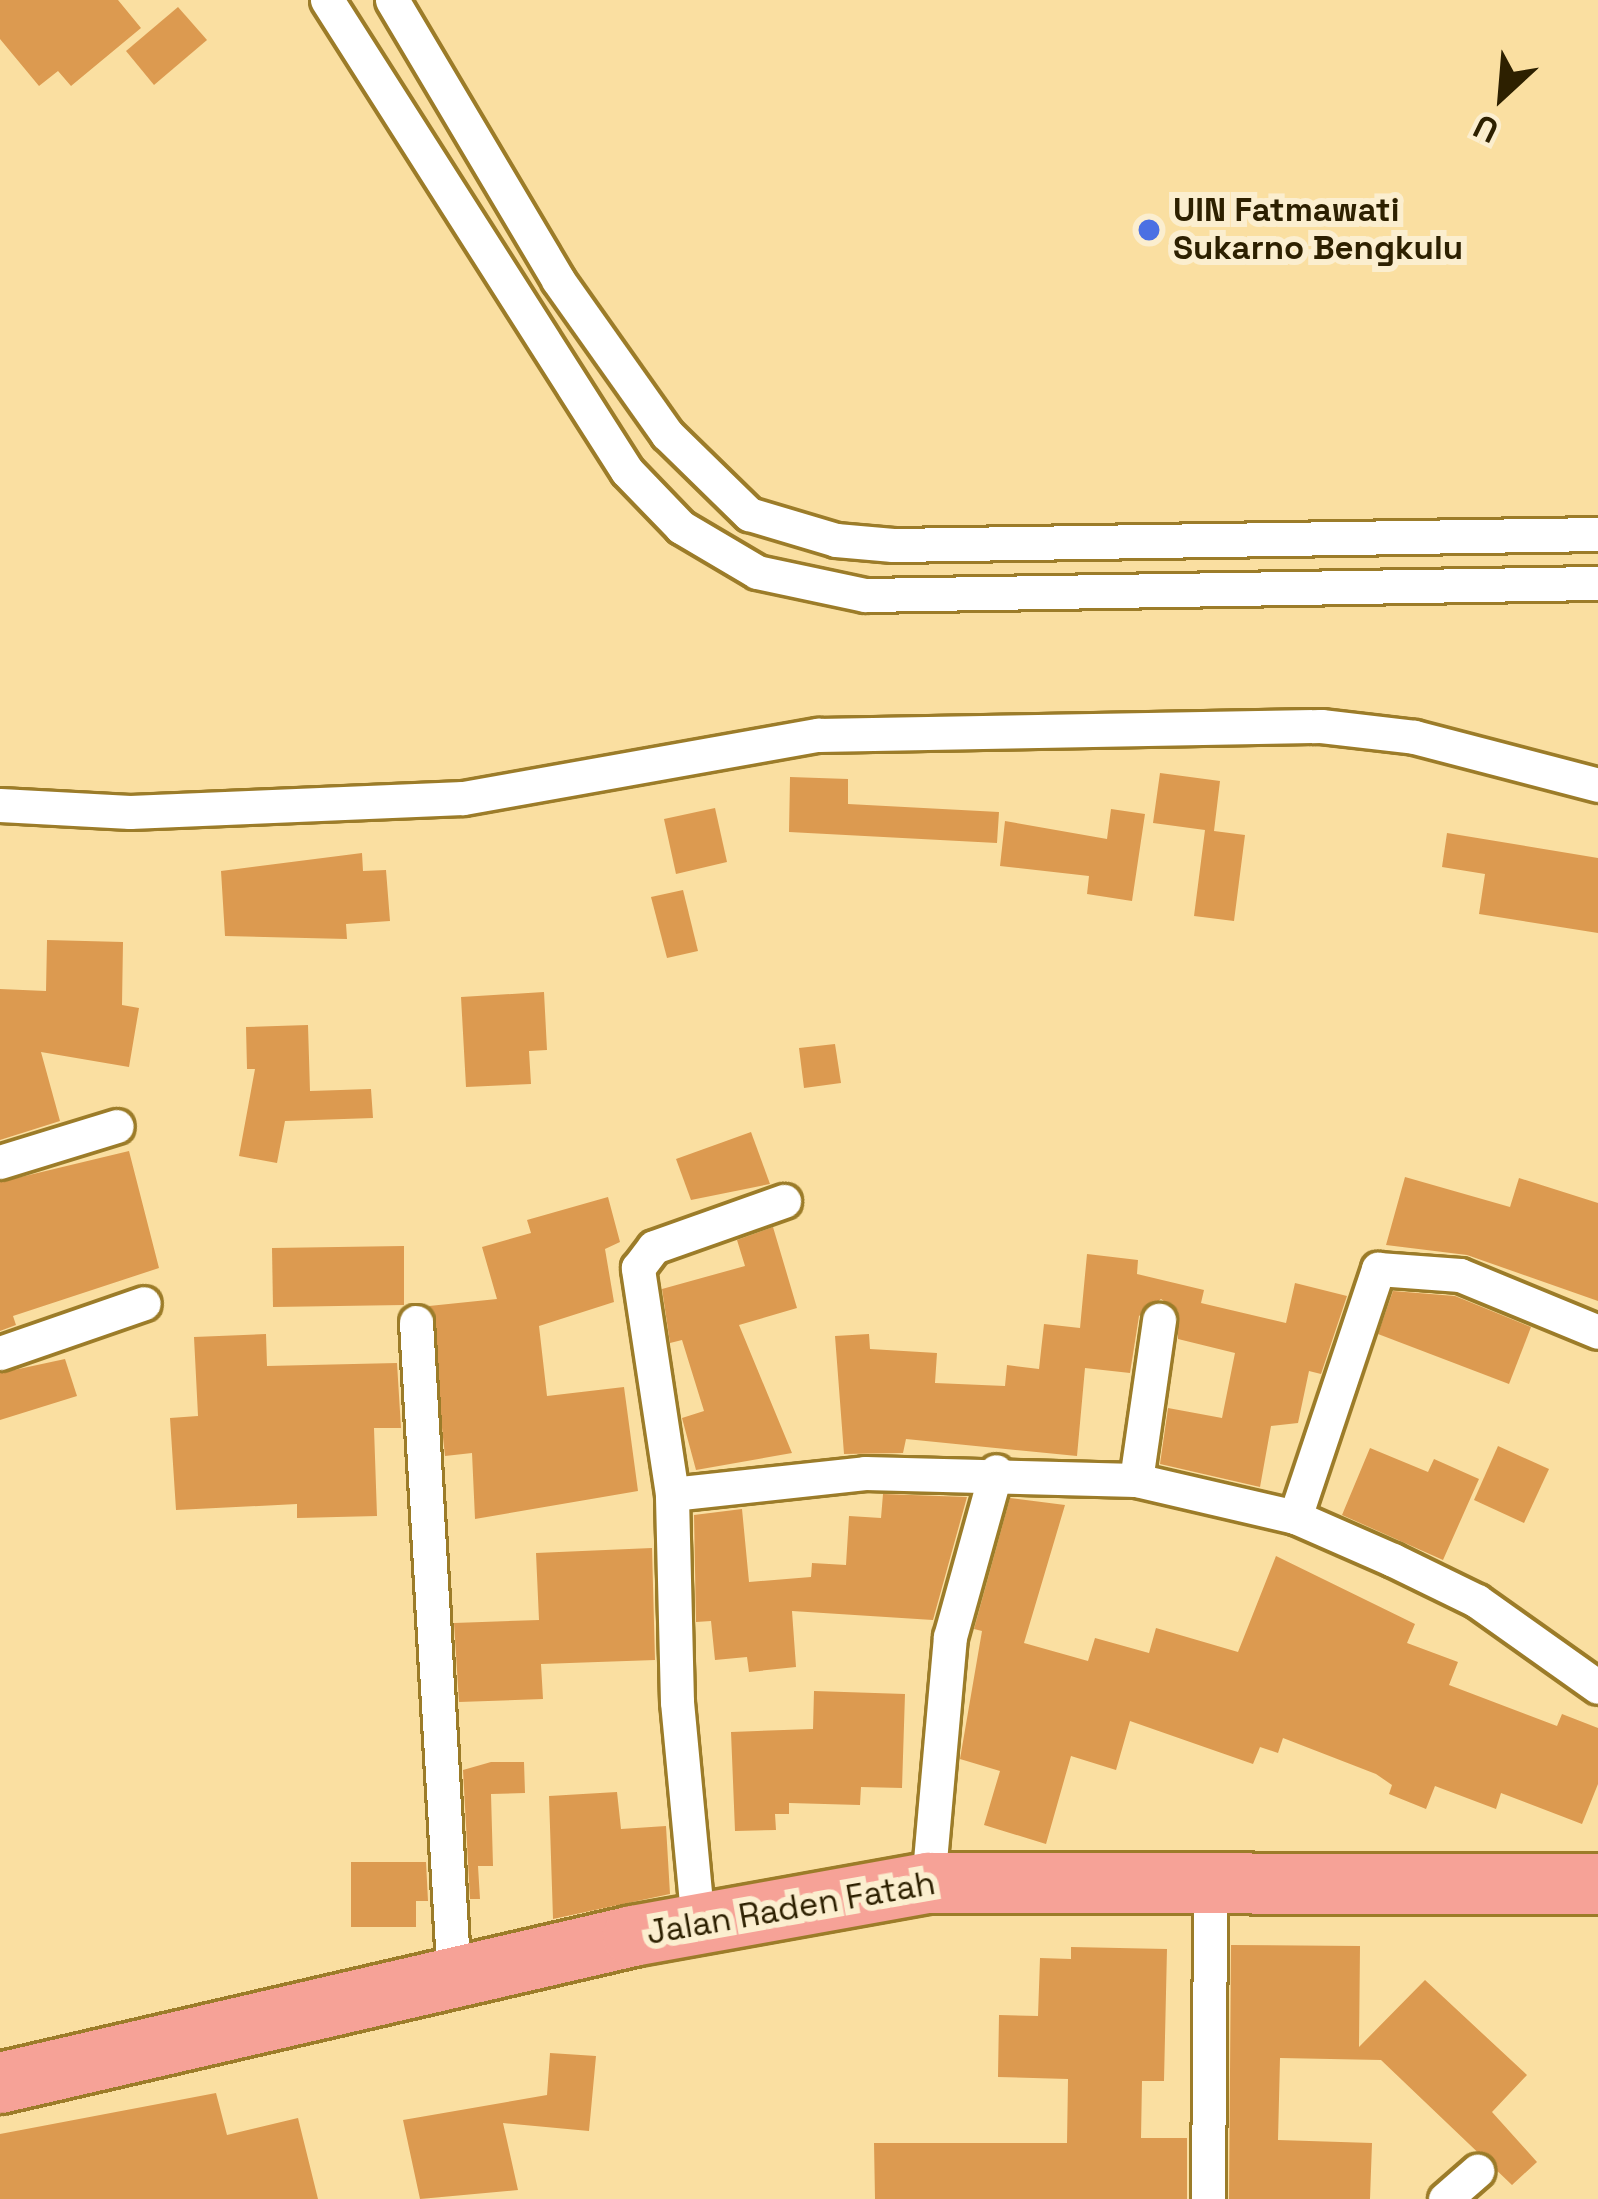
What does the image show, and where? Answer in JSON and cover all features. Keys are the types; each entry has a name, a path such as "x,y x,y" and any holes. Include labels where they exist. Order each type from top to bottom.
{"highway":[{"name":"Jalan Raden Fatah","path":"0,2083 698,1924 928,1883 1210,1877 1460,1889 1598,1884"}],"street":[{"path":"327,0 627,471 681,527 757,572 865,595 1598,583"},
{"path":"392,0 572,300 667,434 749,514 836,540 893,544 1598,534"},
{"path":"0,805 130,812 463,798 818,735 1297,726 1414,737 1598,784"},
{"path":"0,1162 117,1126"},
{"path":"698,1924 677,1702 672,1494 641,1258 784,1202"},
{"path":"1295,1517 1378,1269 1393,1263 1460,1275 1598,1332"},
{"path":"0,1353 144,1304"},
{"path":"1136,1480 1159,1320"},
{"path":"416,1322 454,1981"},
{"path":"672,1494 866,1473 996,1471 1136,1480 1295,1517 1477,1601 1598,1687"},
{"path":"928,1883 947,1655 996,1471"},
{"path":"1208,2199 1210,1877"},
{"path":"1445,2199 1478,2171"}],"building":[{"path":"0,0 118,0 141,28 71,86 58,71 39,86 0,39"},
{"path":"178,7 207,40 154,85 126,51"},
{"path":"1160,773 1220,781 1214,831 1245,835 1234,921 1194,916 1205,830 1153,823"},
{"path":"790,777 848,779 848,804 999,812 997,843 789,832"},
{"path":"715,808 727,862 676,874 664,819"},
{"path":"1111,809 1145,814 1132,901 1087,894 1089,876 1000,866 1005,821 1107,839"},
{"path":"1447,833 1598,858 1598,933 1479,914 1485,874 1442,867"},
{"path":"362,853 363,871 386,870 390,921 346,924 347,939 225,936 221,871"},
{"path":"683,890 698,951 667,958 651,897"},
{"path":"47,940 123,942 122,1005 139,1008 129,1067 41,1052 60,1121 0,1140 0,989 46,991"},
{"path":"544,992 547,1050 529,1051 531,1084 466,1087 461,997"},
{"path":"308,1025 310,1091 371,1089 373,1118 285,1121 277,1163 239,1156 255,1069 247,1069 246,1027"},
{"path":"835,1044 841,1083 804,1088 799,1048"},
{"path":"751,1132 770,1184 691,1200 676,1159"},
{"path":"129,1151 159,1268 13,1316 16,1325 0,1331 0,1182"},
{"path":"1405,1177 1510,1207 1519,1178 1598,1203 1598,1301 1467,1255 1386,1245"},
{"path":"608,1197 620,1242 605,1249 614,1302 539,1326 547,1396 624,1387 638,1491 475,1519 472,1453 445,1456 429,1306 497,1299 482,1247 531,1233 527,1220"},
{"path":"773,1227 797,1308 739,1325 792,1453 696,1470 682,1418 704,1411 682,1340 670,1343 662,1289 745,1266 737,1240"},
{"path":"404,1246 404,1305 273,1307 272,1248"},
{"path":"1087,1254 1138,1260 1137,1274 1204,1290 1201,1303 1286,1323 1295,1283 1347,1296 1321,1374 1309,1371 1298,1423 1271,1426 1260,1487 1160,1464 1168,1408 1222,1418 1235,1353 1178,1339 1178,1311 1161,1299 1139,1316 1130,1373 1085,1368 1077,1456 906,1439 903,1453 844,1454 835,1336 869,1334 870,1349 937,1353 935,1383 1005,1386 1007,1365 1039,1369 1044,1324 1080,1328"},
{"path":"1393,1291 1455,1296 1531,1327 1509,1384 1378,1334"},
{"path":"266,1334 267,1366 397,1363 401,1428 374,1428 377,1516 297,1518 297,1504 176,1510 170,1418 198,1416 194,1337"},
{"path":"65,1359 77,1396 0,1420 0,1373"},
{"path":"1498,1446 1549,1469 1524,1523 1474,1500"},
{"path":"1370,1448 1428,1472 1434,1459 1479,1479 1443,1560 1342,1515"},
{"path":"883,1494 967,1497 933,1620 792,1611 796,1667 749,1672 747,1657 715,1660 711,1621 696,1622 694,1515 742,1509 749,1582 811,1577 812,1563 846,1565 849,1516 881,1518"},
{"path":"1010,1498 1065,1505 1024,1643 1088,1661 1095,1638 1149,1653 1156,1628 1238,1652 1276,1556 1415,1624 1407,1643 1458,1662 1449,1685 1557,1726 1562,1714 1598,1728 1598,1784 1582,1824 1501,1793 1496,1809 1435,1786 1426,1809 1389,1794 1392,1785 1376,1774 1283,1738 1278,1753 1260,1747 1253,1764 1130,1721 1116,1770 1071,1756 1046,1844 984,1825 1000,1771 960,1759 982,1631 974,1629"},
{"path":"652,1548 655,1660 541,1664 543,1699 459,1702 454,1623 539,1620 536,1553"},
{"path":"814,1691 905,1694 902,1788 861,1787 860,1805 789,1803 789,1814 775,1814 776,1830 735,1831 731,1732 813,1729"},
{"path":"491,1762 524,1762 525,1793 491,1794 493,1866 478,1866 480,1899 470,1899 463,1770"},
{"path":"617,1792 621,1829 666,1826 670,1894 553,1919 549,1796"},
{"path":"351,1862 426,1862 428,1901 416,1901 416,1927 351,1927"},
{"path":"1231,1945 1360,1946 1359,2047 1425,1980 1527,2075 1492,2112 1537,2162 1512,2185 1381,2060 1280,2058 1278,2140 1372,2143 1370,2199 1229,2199"},
{"path":"1071,1947 1167,1949 1164,2081 1142,2081 1141,2138 1187,2138 1187,2199 875,2199 874,2143 1067,2143 1068,2079 998,2077 999,2015 1038,2016 1040,1958 1071,1959"},
{"path":"550,2053 596,2056 589,2131 503,2123 518,2190 420,2199 403,2120 547,2095"},
{"path":"216,2093 227,2135 298,2118 318,2199 0,2199 0,2134"}],"place":[{"name":"UIN Fatmawati Sukarno Bengkulu","path":"1149,230"}]}
